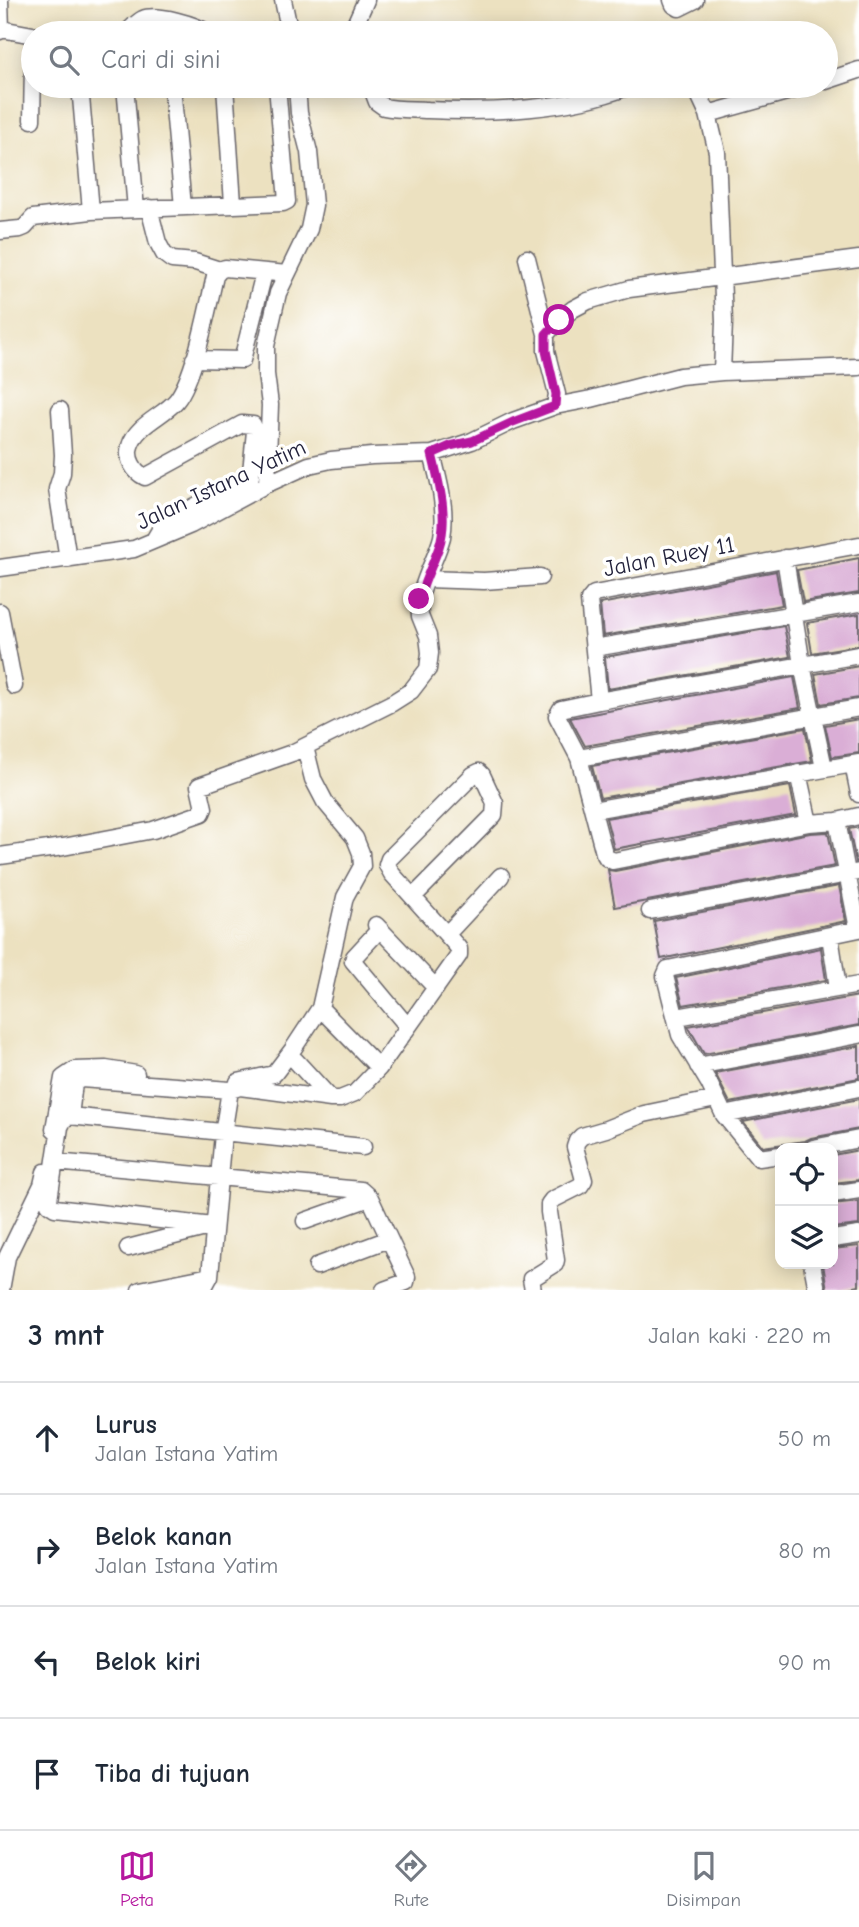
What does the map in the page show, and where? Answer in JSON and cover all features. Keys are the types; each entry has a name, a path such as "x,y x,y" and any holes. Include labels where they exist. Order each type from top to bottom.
{"street":[{"path":"284,0 288,21"},
{"path":"356,21 366,0"},
{"path":"671,0 679,8 695,0"},
{"path":"1,4 1,30 21,33"},
{"path":"141,21 158,17 172,21"},
{"path":"838,77 859,71"},
{"path":"32,98 32,120"},
{"path":"81,98 92,211"},
{"path":"127,98 143,209 164,254 172,260 195,261 220,270 235,268 287,274"},
{"path":"173,98 183,207"},
{"path":"226,98 233,204"},
{"path":"0,231 20,229 33,218 92,211 284,203 286,201 278,98"},
{"path":"267,484 270,405 266,346 278,293 309,229 314,205 310,161 299,113 298,98"},
{"path":"376,98 384,107 451,111 531,108 594,98"},
{"path":"701,98 708,114 717,152 723,276 722,372"},
{"path":"708,114 765,98"},
{"path":"527,258 546,334 546,351 556,394 555,406"},
{"path":"546,334 559,320 589,300 629,289 859,258"},
{"path":"220,270 215,276 188,379 177,400 136,435 129,448 131,464 137,474 145,477 152,475 248,423 253,425 255,431 249,493"},
{"path":"194,359 242,360 264,273"},
{"name":"Jalan Istana Yatim","path":"0,568 134,549 191,525 249,493 309,465 372,456 432,454 472,441 555,406 680,376 859,367"},
{"path":"60,410 63,455 62,473 57,489 68,559"},
{"path":"0,856 153,830 201,813 204,809 198,788 200,786 292,753 411,691 428,669 428,636 420,616 419,599 443,533 442,496 432,454"},
{"path":"154,540 164,523 251,476"},
{"name":"Jalan Ruey 11","path":"598,701 589,600 594,594 859,545"},
{"path":"785,558 802,665 824,768"},
{"path":"426,579 497,581 540,577"},
{"path":"594,648 859,603"},
{"path":"0,612 14,686"},
{"path":"859,655 598,701 561,709 557,716 579,758 604,853 613,861 809,823 859,816"},
{"path":"579,758 859,708"},
{"path":"1,1290 7,1258 42,1185 63,1078 75,1070 106,1069 176,1082 222,1085 249,1081 274,1074 322,1010 345,897 362,866 362,853 355,838 325,802 313,779 305,747"},
{"path":"593,810 856,763 859,794"},
{"path":"70,1116 73,1085 81,1079 230,1090 240,1087 331,1099 340,1099 355,1093 379,1068 459,955 459,949 447,934 413,897 389,870 389,859 479,772 495,803 494,815 413,897"},
{"path":"798,773 809,823"},
{"path":"775,1156 759,1158 724,1115 709,1083 680,1035 665,976 668,969 858,929 853,873 837,821"},
{"path":"650,911 853,873"},
{"path":"447,934 501,876"},
{"path":"408,1027 353,961 354,957 378,927 436,988"},
{"path":"830,936 838,988"},
{"path":"677,1017 859,985"},
{"path":"322,1010 379,1068"},
{"path":"698,1066 859,1035"},
{"path":"295,1060 331,1099"},
{"path":"724,1115 859,1087"},
{"path":"200,1290 209,1276 230,1090"},
{"path":"533,1290 531,1279 555,1264 556,1260 549,1204 580,1186 584,1180 577,1141 582,1136 644,1114 716,1099"},
{"path":"214,1226 54,1208 49,1204 49,1200 61,1122 70,1116 363,1147"},
{"path":"838,1143 859,1139"},
{"path":"55,1162 361,1191 370,1198 407,1280 384,1290"},
{"path":"838,1193 859,1189"},
{"path":"305,1222 370,1198"},
{"path":"128,1248 214,1226"},
{"path":"838,1239 859,1235"},
{"path":"317,1266 389,1240"},
{"path":"813,1269 817,1290"},
{"path":"140,1290 209,1276"}],"building":[{"path":"859,558 859,593 803,602 797,570"},
{"path":"776,571 782,605 603,636 600,604"},
{"path":"859,614 859,645 812,653 807,623"},
{"path":"784,626 790,657 608,689 605,657"},
{"path":"859,666 859,698 821,704 815,674"},
{"path":"794,677 800,708 585,746 570,718"},
{"path":"859,719 859,753 832,757 825,725"},
{"path":"805,728 812,761 600,798 592,766"},
{"path":"790,786 796,815 614,849 606,818"},
{"path":"859,827 859,861 856,862 849,829"},
{"path":"828,832 835,866 615,907 608,870 615,871 810,833"},
{"path":"839,886 846,921 661,959 654,921"},
{"path":"821,948 826,980 683,1005 676,978"},
{"path":"859,996 859,1025 704,1054 688,1026"},
{"path":"859,1046 859,1078 730,1103 715,1073"},
{"path":"859,1099 859,1129 805,1141 775,1143 775,1145 763,1147 743,1122"},
{"path":"859,1150 859,1180 838,1182 838,1154"},
{"path":"859,1201 859,1225 838,1227 838,1203"},
{"path":"859,1246 859,1286 827,1290 824,1269 838,1269 838,1248"}],"route":[{"path":"419,599 443,533 443,504 432,454 472,441 555,406 556,394 546,351 546,334 559,320"}]}
